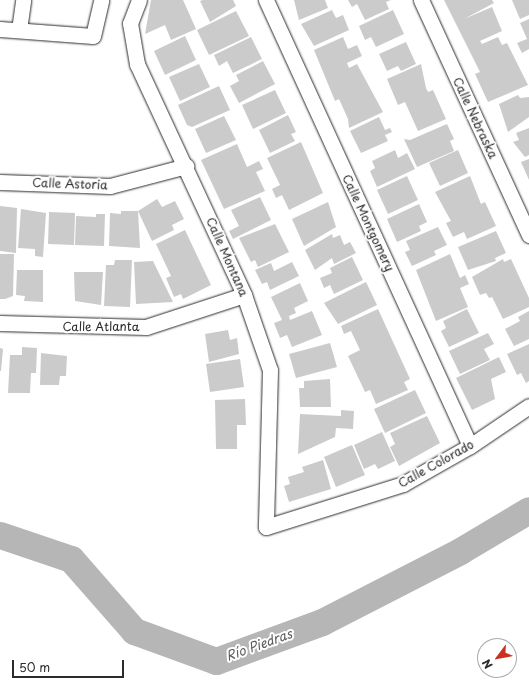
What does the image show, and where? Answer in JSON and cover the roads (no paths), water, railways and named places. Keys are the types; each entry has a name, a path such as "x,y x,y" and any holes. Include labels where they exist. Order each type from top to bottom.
{"street":[{"path":"19,30 23,0"},
{"path":"0,29 93,36 101,0"},
{"name":"Calle Montana","path":"139,0 130,23 137,64 186,166 244,295 270,370 266,528"},
{"name":"Calle Montgomery","path":"266,0 470,446"},
{"name":"Calle Nebraska","path":"421,0 529,235"},
{"name":"Calle Astoria","path":"0,182 110,186 186,166"},
{"name":"Calle Atlanta","path":"0,323 146,327 244,295"},
{"name":"Calle Colorado","path":"266,528 403,484 470,446 529,406"}],"waterway":[{"name":"Río Piedras","path":"0,535 71,559 134,631 216,661 322,622 460,551 529,510"}]}
